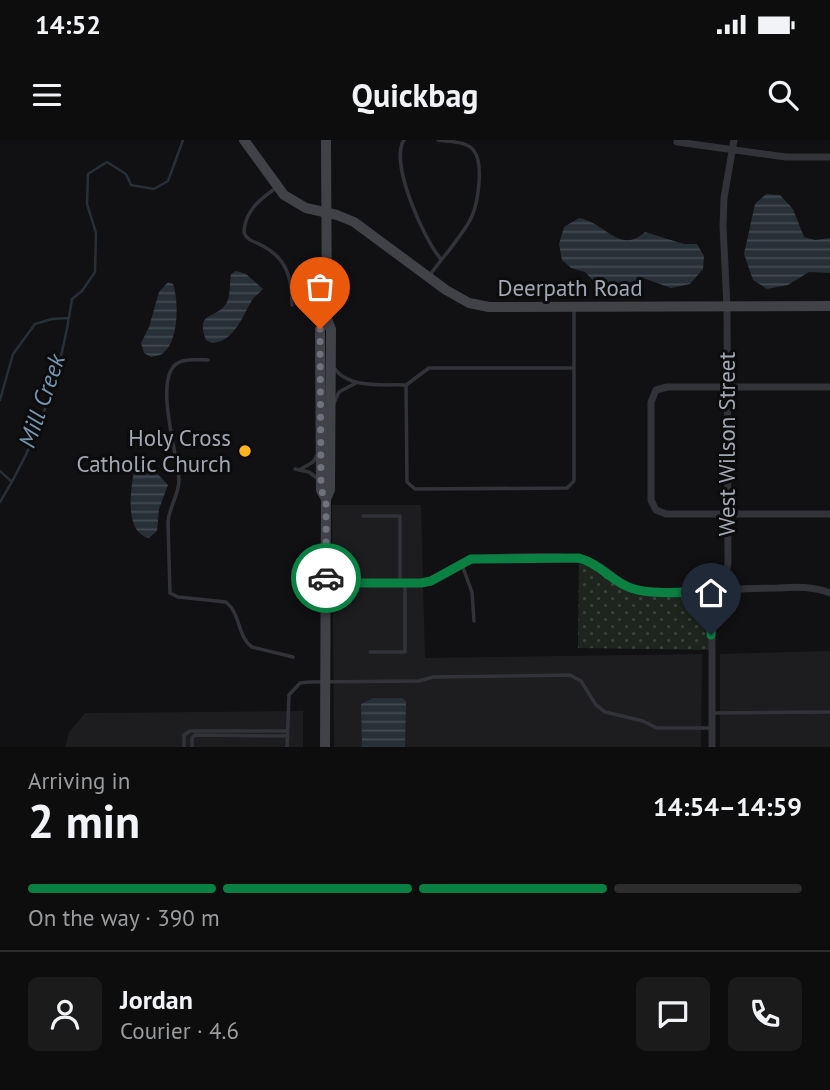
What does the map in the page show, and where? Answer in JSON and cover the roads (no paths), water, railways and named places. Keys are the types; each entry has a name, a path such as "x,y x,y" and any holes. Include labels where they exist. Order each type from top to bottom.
{"main road":[{"name":"Deerpath Road","path":"244,140 278,187 293,202 354,222 469,303 489,307 830,306"},
{"path":"326,140 327,319 331,329 331,489 326,499"},
{"path":"325,747 326,499 321,485 320,329 327,319"}],"street":[{"name":"West Wilson Street","path":"712,747 713,606 726,577 728,563 727,307 723,273 723,198 734,140"},
{"path":"677,142 799,158 830,157"},
{"path":"830,387 667,387 656,390 651,402 652,500 656,510 666,514 830,514"},
{"path":"326,583 431,581 461,563 482,558 579,558 594,564 630,588 651,591 811,587 830,593"}],"lane":[{"path":"404,140 400,154 409,197 423,234 441,259"},
{"path":"429,276 471,217 478,189 479,166 474,150 466,144 438,140"},
{"path":"278,187 253,208 244,224 244,233 246,237 267,248 287,267 292,285 292,305"},
{"path":"405,386 407,482 415,489 567,488 575,481 574,307"},
{"path":"331,354 337,373 343,378 358,383 405,386 429,368 574,368"},
{"path":"208,360 186,360 177,364 170,372 167,382 170,429 179,478 168,522 170,593 178,597 226,602 236,613 247,644 293,657"},
{"path":"331,412 339,392 358,383"},
{"path":"321,442 316,459 298,469 314,475 321,485"},
{"path":"363,516 400,516 405,652 370,652"},
{"path":"461,563 472,592 474,621"},
{"path":"287,747 288,703 294,688 300,683 419,681 433,677 570,676 581,681 596,705 605,712 642,720 657,728 711,728"},
{"path":"711,713 830,712"},
{"path":"184,747 184,735 190,731 288,734"},
{"path":"192,747 192,738 195,735 288,734"}],"waterway":[{"name":"Mill Creek","path":"0,502 37,430 62,352 72,299 82,291 95,272 96,233 87,204 88,174 107,162 126,174 131,185 154,189 168,181 183,140"},
{"name":"Mill Creek","path":"0,400 13,354 35,324 69,318"},
{"name":"Mill Creek","path":"0,471 12,482"}],"place":[{"name":"Holy Cross Catholic Church","path":"245,451"}]}
